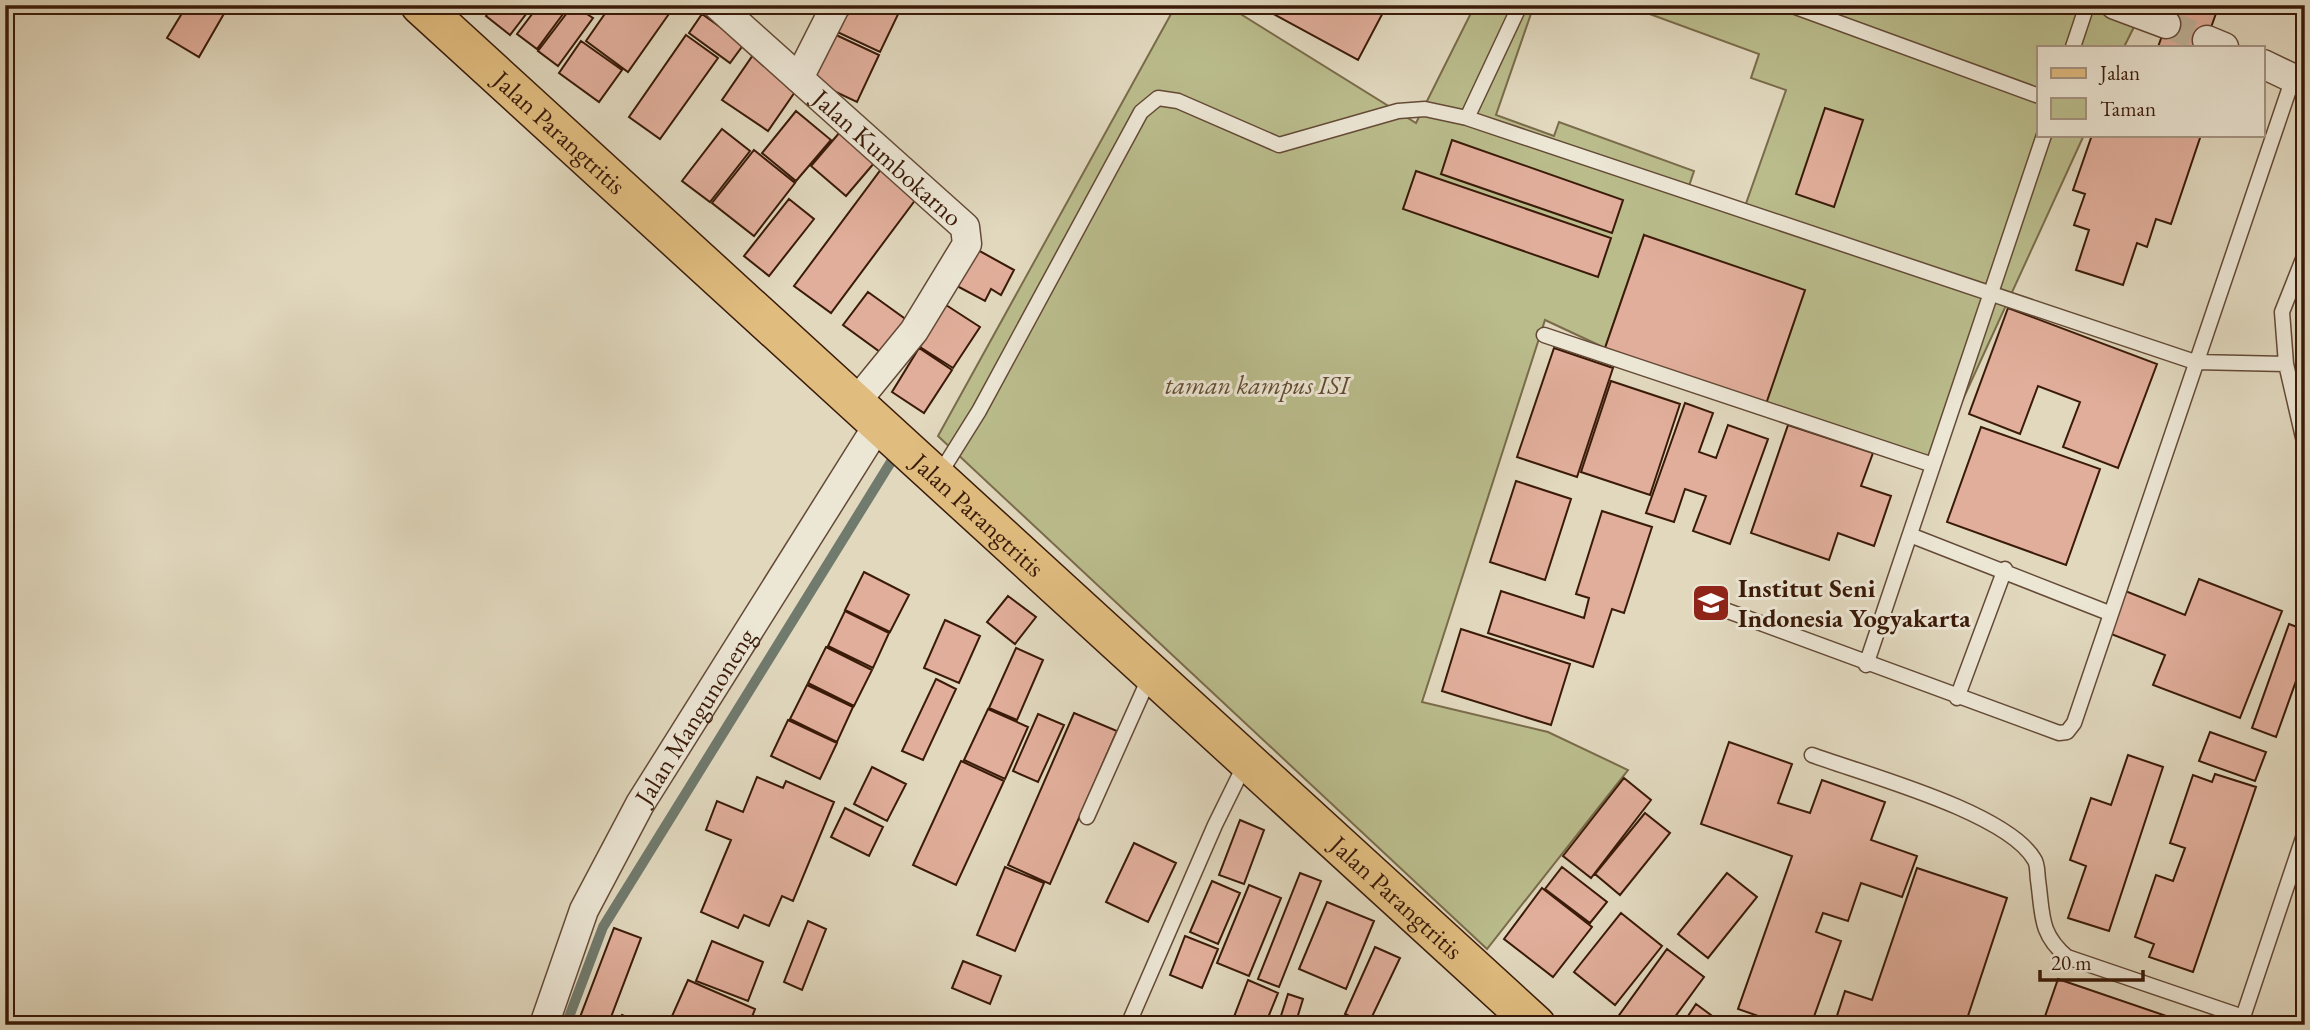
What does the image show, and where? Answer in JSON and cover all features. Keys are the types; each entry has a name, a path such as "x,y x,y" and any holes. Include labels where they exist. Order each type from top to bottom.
{"main road":[{"name":"Jalan Parangtritis","path":"420,5 938,476 1246,763 1536,1025"}],"street":[{"name":"Jalan Kumbokarno","path":"717,5 958,217 967,235 967,244 867,413"},
{"path":"799,78 836,5"},
{"path":"2115,5 2166,24"},
{"path":"2264,64 2299,81"},
{"name":"Jalan Mangunoneng","path":"544,1025 584,909 640,804 867,413"}],"lane":[{"path":"1467,118 1520,5"},
{"path":"1790,5 2037,95"},
{"path":"2073,46 2087,5"},
{"path":"1706,603 1957,698 2059,733 2067,732 2074,723 2195,362 2299,81"},
{"path":"938,476 979,411 1141,112 1158,98 1178,101 1279,145 1398,111 1425,109 1467,118 2195,362 2286,364"},
{"path":"1866,665 2044,136"},
{"path":"2305,254 2281,312 2286,364 2305,446"},
{"path":"1544,335 1933,465"},
{"path":"1910,535 2005,569 2109,613"},
{"path":"1957,698 2005,569"},
{"path":"1087,817 1150,675"},
{"path":"1812,755 1955,807 2011,833 2036,860 2044,922 2050,942 2067,957 2242,1021 2305,832"},
{"path":"1128,1025 1214,825 1246,763"}],"green space":[{"name":"taman kampus ISI","path":"1176,5 1226,5 1416,123 1475,5 1534,5 1496,115 1554,136 1559,122 1694,171 1687,192 1743,212 1786,90 1751,78 1759,54 1625,5 2086,5 2134,27 2124,46 2037,46 2037,136 2084,136 1932,467 1766,404 1644,235 1605,348 1545,320 1422,702 1548,732 1628,770 1487,949 938,436"}],"building":[{"path":"187,5 229,5 199,57 167,38"},
{"path":"494,5 533,5 510,35 486,16"},
{"path":"539,5 559,5 566,10 537,49 517,34"},
{"path":"573,5 593,18 558,66 538,51"},
{"path":"611,5 664,5 671,11 628,72 586,41"},
{"path":"852,5 902,6 880,52 833,30 843,11 848,14"},
{"path":"1257,5 1387,5 1358,60"},
{"path":"2173,5 2219,5 2204,46 2158,46"},
{"path":"702,14 744,44 730,63 689,33"},
{"path":"834,34 879,55 857,102 804,77"},
{"path":"686,35 718,58 660,139 629,117"},
{"path":"581,41 622,70 599,102 559,73"},
{"path":"753,55 799,86 768,131 722,100"},
{"path":"1825,108 1863,120 1834,207 1796,194"},
{"path":"796,111 831,140 796,181 762,153"},
{"path":"722,129 750,151 710,202 682,181"},
{"path":"840,132 875,162 846,196 811,166"},
{"path":"2092,136 2201,136 2171,224 2156,219 2147,247 2137,243 2123,285 2076,270 2089,230 2074,225 2085,194 2073,190"},
{"path":"1452,140 1623,200 1612,233 1441,174"},
{"path":"754,150 795,183 754,236 712,203"},
{"path":"882,168 919,195 831,313 794,286"},
{"path":"1416,171 1611,238 1598,277 1403,209"},
{"path":"789,199 814,219 769,276 744,256"},
{"path":"1644,235 1805,290 1766,404 1605,348"},
{"path":"976,249 1014,270 1001,295 991,289 985,301 957,286"},
{"path":"868,292 911,323 887,357 843,325"},
{"path":"946,305 980,327 953,368 920,347"},
{"path":"2008,308 2157,364 2118,468 2063,447 2080,402 2038,386 2020,434 1969,414"},
{"path":"919,348 952,370 924,413 892,392"},
{"path":"1554,348 1613,368 1577,477 1517,457"},
{"path":"1611,381 1680,404 1650,495 1581,472"},
{"path":"1685,403 1713,413 1699,452 1716,458 1728,425 1768,439 1730,544 1693,531 1706,496 1685,489 1674,522 1646,513"},
{"path":"1788,425 1873,453 1861,486 1891,496 1874,546 1838,533 1829,560 1751,533"},
{"path":"1981,427 2100,469 2066,565 1947,522"},
{"path":"1516,481 1571,499 1545,580 1490,562"},
{"path":"1602,511 1652,527 1624,613 1612,609 1593,667 1488,633 1501,591 1584,618 1589,598 1576,594"},
{"path":"864,572 909,595 890,632 845,610"},
{"path":"2199,579 2282,611 2240,718 2153,685 2165,655 2106,632 2123,590 2185,615"},
{"path":"1008,596 1036,617 1015,644 987,622"},
{"path":"845,611 889,633 873,668 828,646"},
{"path":"945,620 980,636 959,683 924,668"},
{"path":"2289,624 2305,630 2305,656 2276,737 2252,728"},
{"path":"1461,629 1570,664 1551,725 1442,691"},
{"path":"826,647 872,670 854,706 808,683"},
{"path":"1016,648 1043,660 1017,720 989,708"},
{"path":"936,679 956,689 923,760 902,751"},
{"path":"807,685 853,707 837,742 790,719"},
{"path":"988,709 1028,727 1005,779 964,760"},
{"path":"1074,713 1117,731 1050,884 1008,865"},
{"path":"1038,714 1064,725 1038,782 1013,771"},
{"path":"788,720 837,743 820,779 771,756"},
{"path":"2210,732 2266,752 2255,781 2199,761"},
{"path":"1729,742 1792,764 1778,803 1810,813 1822,780 1885,802 1871,840 1917,856 1902,897 1861,883 1848,921 1823,913 1816,932 1841,941 1811,1025 1784,1025 1738,1009 1792,856 1701,824"},
{"path":"2128,755 2163,767 2109,931 2068,918 2086,866 2070,860 2091,798 2111,805"},
{"path":"961,761 1004,781 956,885 913,865"},
{"path":"872,767 906,784 887,821 854,804"},
{"path":"2215,774 2256,787 2193,972 2149,957 2154,944 2135,937 2156,875 2173,881 2185,848 2170,843 2193,775 2212,782"},
{"path":"757,777 783,788 786,781 834,802 793,901 782,896 769,926 744,915 738,928 701,912 731,840 706,830 717,801 743,812"},
{"path":"1624,778 1651,800 1591,878 1563,856"},
{"path":"845,808 883,827 869,856 831,837"},
{"path":"1645,813 1670,833 1620,895 1595,874"},
{"path":"1240,820 1264,830 1244,884 1219,875"},
{"path":"1134,843 1176,863 1148,922 1106,902"},
{"path":"1005,867 1044,883 1015,951 977,935"},
{"path":"1562,867 1607,902 1590,923 1545,889"},
{"path":"1917,868 2007,898 1965,1025 1834,1025 1845,991 1872,1000"},
{"path":"1300,873 1321,881 1279,987 1258,979"},
{"path":"1727,873 1757,897 1708,958 1678,934"},
{"path":"1212,881 1240,893 1218,944 1190,932"},
{"path":"1249,885 1281,898 1249,976 1217,963"},
{"path":"1542,888 1592,927 1553,977 1504,939"},
{"path":"1327,902 1374,921 1346,989 1299,969"},
{"path":"1621,913 1662,946 1615,1005 1574,972"},
{"path":"808,921 826,929 802,990 784,982"},
{"path":"614,928 641,938 608,1025 577,1025"},
{"path":"1185,936 1218,949 1202,988 1170,975"},
{"path":"712,941 763,962 748,1001 696,981"},
{"path":"1375,947 1400,958 1368,1025 1345,1014"},
{"path":"1667,949 1704,977 1669,1025 1612,1025"},
{"path":"963,961 1001,976 990,1004 952,988"},
{"path":"2058,979 2178,1020 2176,1025 2042,1025"},
{"path":"688,980 755,1009 749,1025 669,1023"},
{"path":"1248,980 1278,993 1265,1025 1232,1022"},
{"path":"1288,994 1303,999 1295,1025 1278,1025"},
{"path":"1696,1004 1715,1018 1711,1025 1682,1025"},
{"path":"622,1015 646,1025 618,1025"},
{"path":"1311,1016 1337,1025 1308,1025"}],"waterway":[{"path":"566,1025 603,927 894,457"}],"tunnel":[{"path":"2166,24 2207,40"}],"place":[{"name":"Institut Seni Indonesia Yogyakarta","path":"1711,603"}]}
